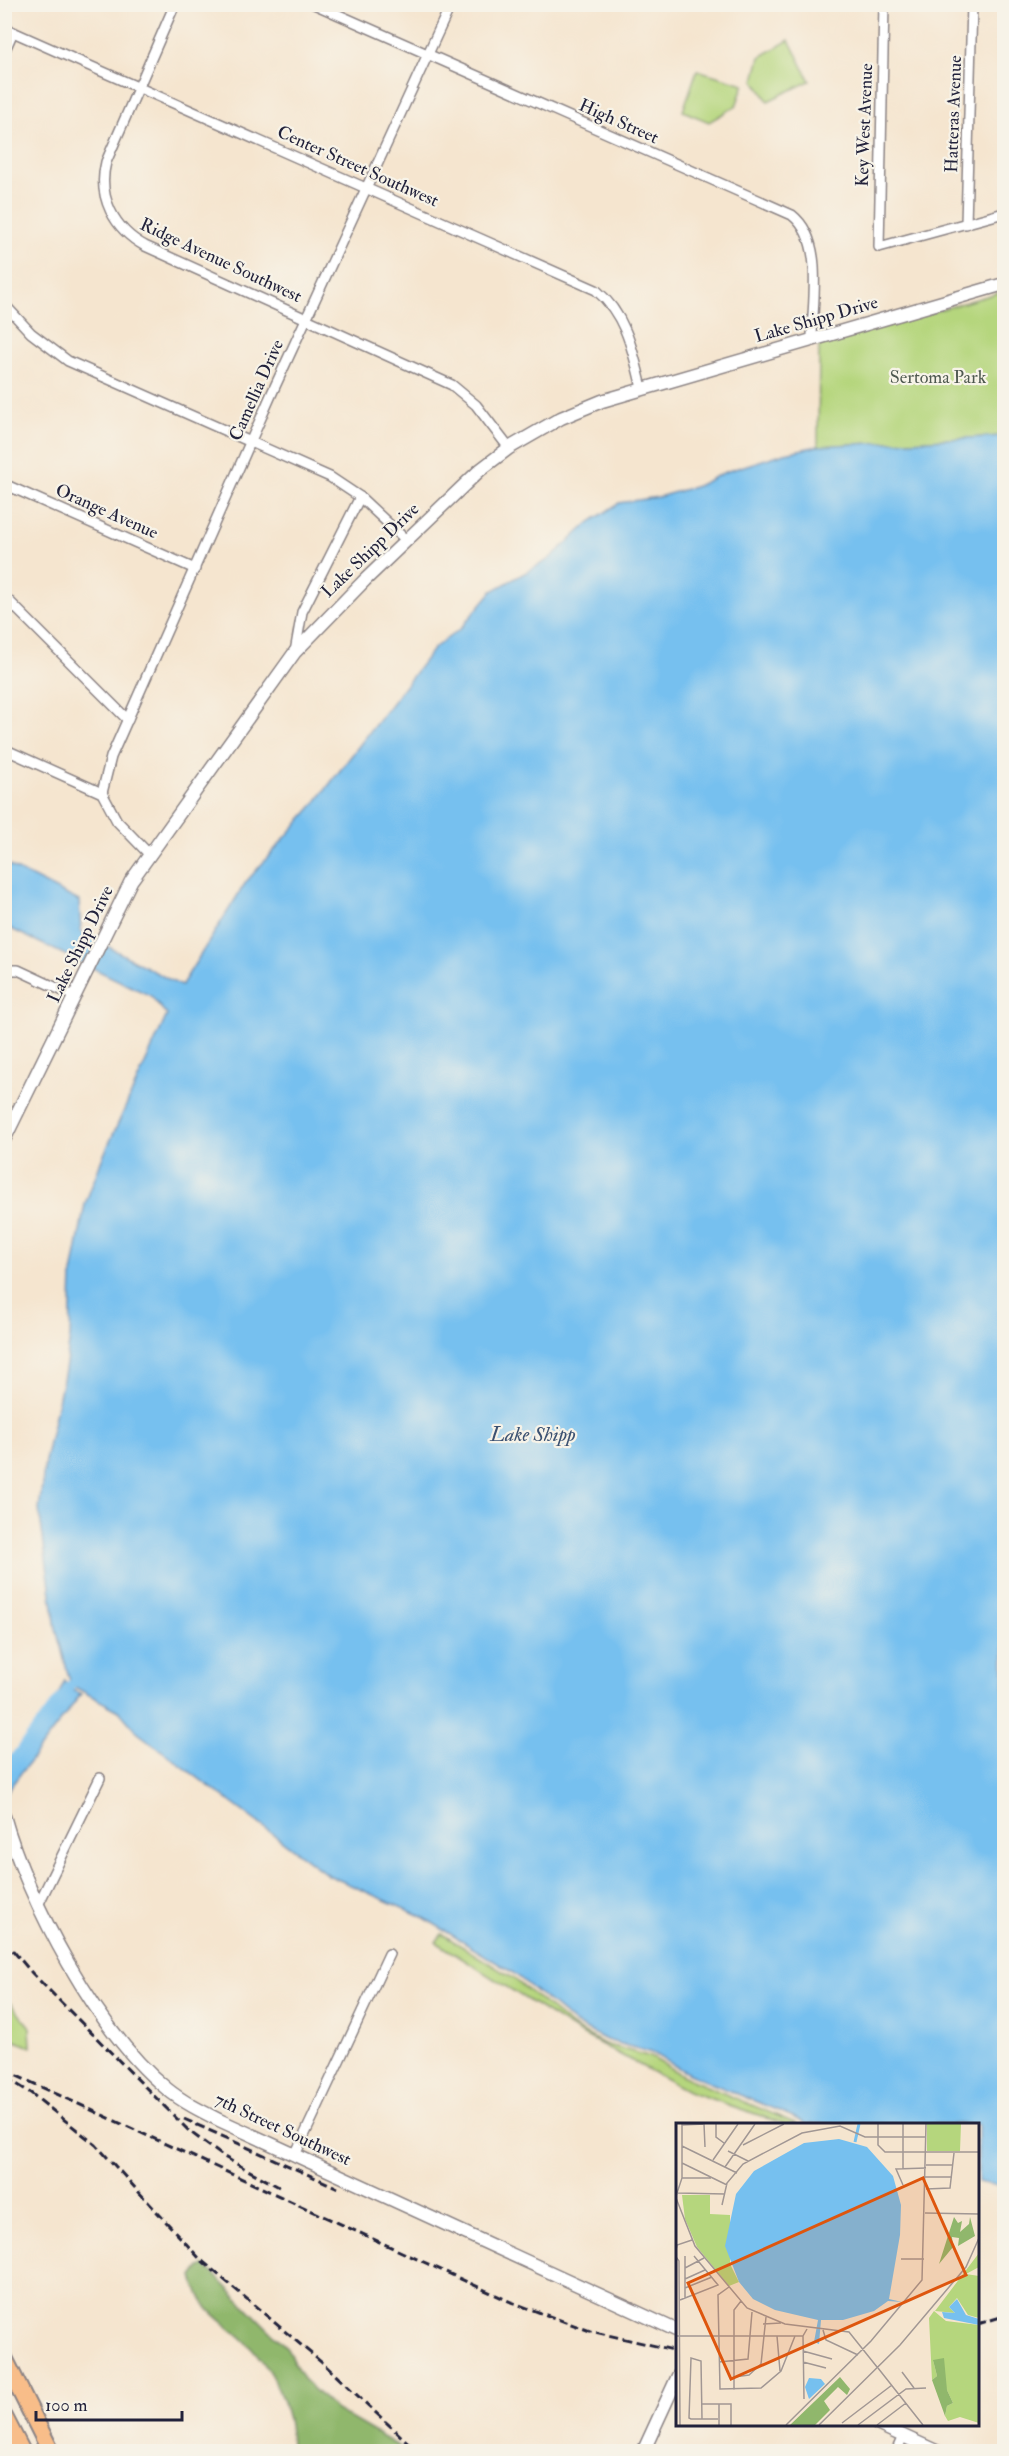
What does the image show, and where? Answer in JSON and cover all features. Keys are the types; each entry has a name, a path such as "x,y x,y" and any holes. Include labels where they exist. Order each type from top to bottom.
{"highway":[{"path":"4,2358 51,2451"},
{"path":"4,2417 22,2451"}],"street":[{"name":"Ridge Avenue Southwest","path":"175,4 104,170 104,189 115,221 125,233 145,246 452,385 476,405 509,448"},
{"name":"High Street","path":"314,4 792,215 803,226 812,248 812,339"},
{"name":"Camellia Drive","path":"102,793 111,757 306,319 451,4"},
{"name":"Key West Avenue","path":"884,4 879,247 966,224"},
{"name":"Hatteras Avenue","path":"966,224 972,4"},
{"name":"Center Street Southwest","path":"9,30 596,290 612,304 622,321 642,388"},
{"path":"4,52 9,30"},
{"path":"966,224 1005,213"},
{"name":"Lake Shipp Drive","path":"4,1140 107,929 148,854 295,652 406,540 480,470 509,448 561,418 642,388 1005,284"},
{"path":"4,304 31,333 68,361 330,477 360,497 406,540"},
{"name":"Orange Avenue","path":"4,484 195,569"},
{"path":"295,652 302,612 360,497"},
{"path":"4,596 128,720"},
{"path":"4,749 102,793 117,821 148,854"},
{"path":"4,970 18,970 77,991"},
{"path":"39,1903 100,1778"},
{"name":"7th Street Southwest","path":"5,1819 39,1903 72,1969 100,2013 144,2067 168,2090 199,2110 676,2330"},
{"path":"295,2155 389,1954"},
{"path":"643,2451 676,2379"},
{"path":"881,2426 938,2451"},
{"path":"896,2451 903,2436"}],"green space":[{"path":"789,40 810,81 768,101 754,80 760,57"},
{"path":"697,70 744,84 736,106 709,122 683,111"},
{"name":"Sertoma Park","path":"1004,291 1004,436 818,446 819,345"},
{"path":"442,1934 513,1978 573,2027 604,2044 651,2057 687,2078 795,2123 782,2123 688,2091 576,2031 436,1942"},
{"path":"4,1996 30,2027 31,2047 5,2037"},
{"path":"205,2265 286,2347 303,2379 336,2410 407,2451 291,2451 284,2405 272,2376 244,2340 213,2314 197,2290 193,2277 200,2267"}],"water":[{"name":"Lake Shipp","path":"1004,436 1004,2187 979,2182 979,2123 804,2123 689,2074 653,2053 606,2040 576,2024 515,1974 423,1917 328,1875 138,1733 119,1711 71,1685 56,1629 39,1510 45,1461 70,1337 72,1274 85,1204 102,1159 167,1015 151,996 5,926 4,863 79,901 81,932 181,986 246,882 312,807 434,648 460,629 492,591 548,560 590,522 619,503 658,497 697,486 725,472 785,453 818,446"},
{"path":"65,1680 68,1688 81,1694 5,1794 5,1769 21,1753 49,1714"}],"waterway":[{"path":"4,1772 71,1685"}],"railway":[{"path":"4,1940 32,1973 189,2131 224,2157 279,2187"},
{"path":"4,2070 511,2302 590,2331 676,2351"},
{"path":"6,2077 32,2094 96,2145 200,2259 328,2368 418,2452"},
{"path":"184,2119 338,2188"},
{"path":"979,2324 1004,2316"}]}
